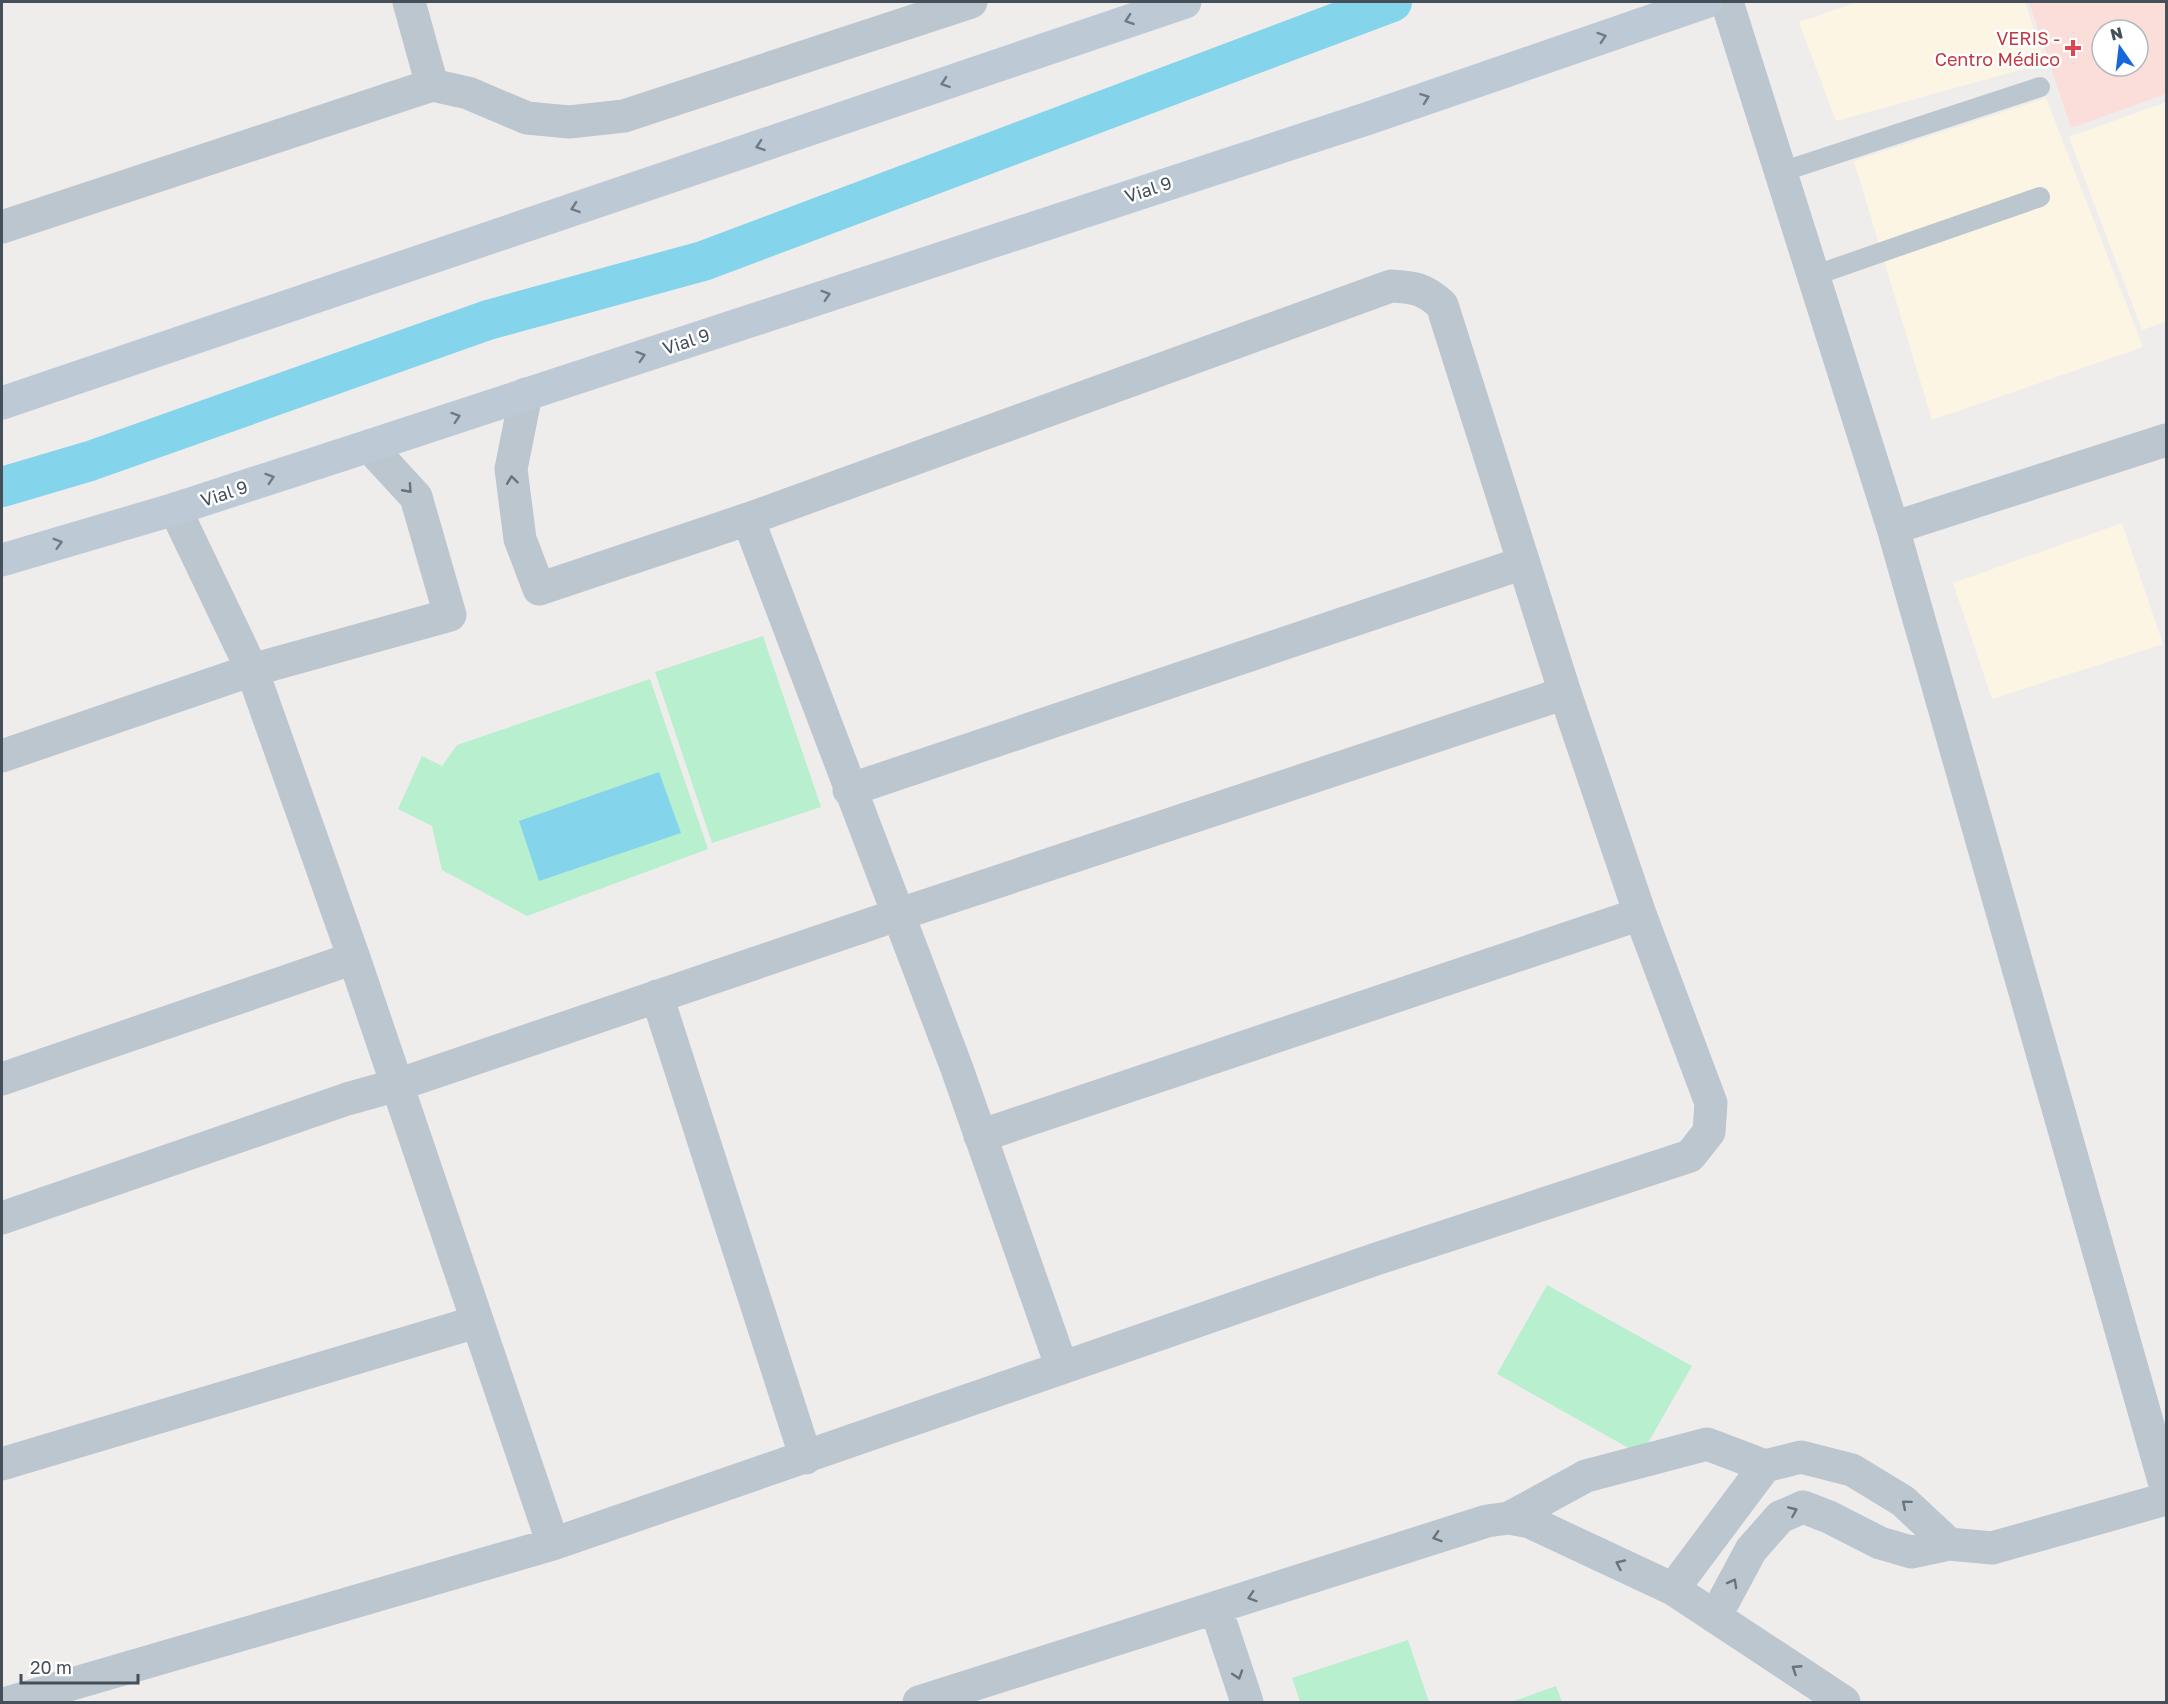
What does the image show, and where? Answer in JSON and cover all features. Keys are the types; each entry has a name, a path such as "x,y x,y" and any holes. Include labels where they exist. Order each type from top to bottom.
{"street":[{"path":"409,2 432,85"},
{"path":"2,227 432,85 468,93 527,118 570,122 624,116 971,2"},
{"path":"2,403 1185,2"},
{"name":"Vial 9","path":"2,560 175,509 369,446 1370,118 1552,53 1706,2"},
{"path":"1727,2 1893,528 2166,1488"},
{"path":"10,1702 553,1544 1365,1263 1690,1156 1709,1132 1711,1103 1640,914 1565,693 1442,305 1428,292 1417,287 1391,286 748,519 539,589 519,538 511,470 526,394"},
{"path":"1893,528 2166,440"},
{"path":"2,756 252,670 450,615 416,497 369,446"},
{"path":"175,509 252,670 354,958 553,1544"},
{"path":"748,519 980,1136 1062,1368"},
{"path":"849,790 1523,563"},
{"path":"2,1218 347,1099 397,1085 897,915 1565,693"},
{"path":"980,1136 1640,914"},
{"path":"2,1079 354,958"},
{"path":"657,996 806,1458"},
{"path":"2,1464 476,1322"},
{"path":"1509,1518 1586,1476 1707,1444 1765,1467 1801,1457 1852,1470 1903,1500 1949,1544"},
{"path":"1673,1588 1765,1467"},
{"path":"1715,1617 1751,1550 1780,1516 1803,1507 1829,1517 1880,1543 1911,1552 1949,1544 1992,1548 2166,1499"},
{"path":"919,1702 1487,1521 1509,1518 1530,1522 1673,1588 1836,1694 1844,1702"},
{"path":"1216,1609 1247,1702"}],"lane":[{"path":"1780,172 2040,87"},
{"path":"1813,276 2040,197"}],"shaded area":[{"path":"1858,2 2025,2 2045,63 1836,121 1799,22"},
{"name":"VERIS - Centro Médico","path":"2029,2 2166,2 2166,94 2071,128"},
{"path":"2046,98 2143,347 1932,420 1854,161"},
{"path":"2166,102 2166,322 2142,330 2069,137"},
{"path":"2122,523 2163,644 1992,699 1953,583"}],"green space":[{"path":"763,636 821,807 712,843 655,672"},
{"path":"650,679 708,849 527,916 442,870 432,826 398,809 422,756 442,766 457,745"},
{"path":"1547,1285 1692,1366 1641,1455 1497,1374"},
{"path":"1408,1640 1429,1702 1300,1702 1292,1678"},
{"path":"1556,1686 1562,1702 1511,1702"}],"water":[{"path":"659,772 681,833 539,881 519,821"}],"waterway":[{"path":"2,487 90,461 488,320 703,261 1392,2"}],"place":[{"name":"VERIS - Centro Médico","path":"2073,48"}]}
